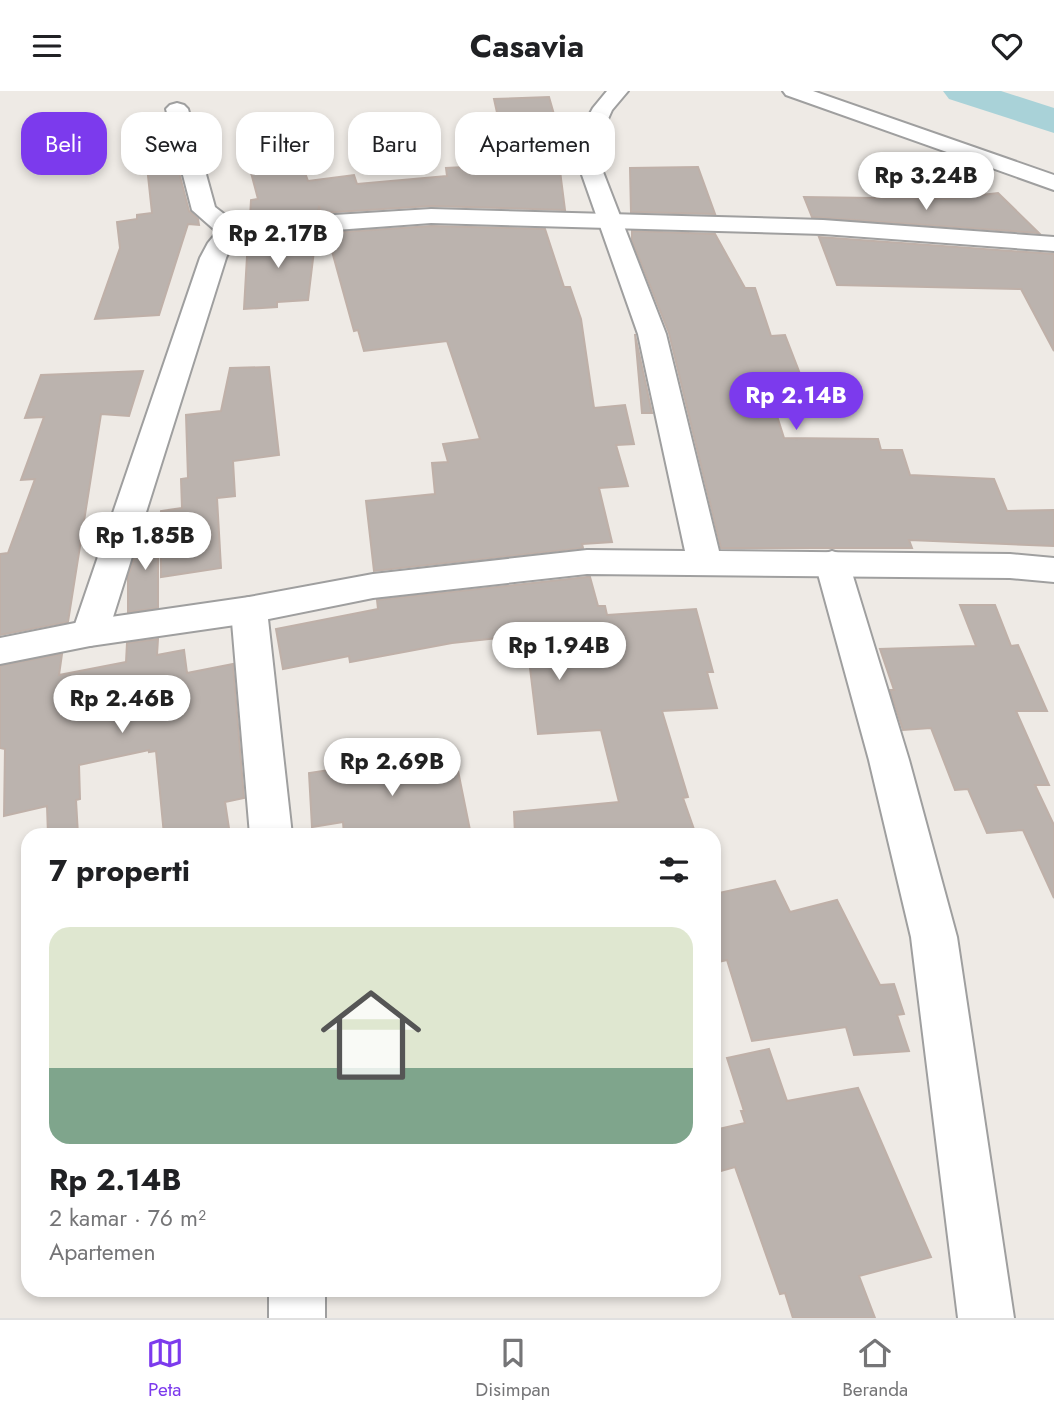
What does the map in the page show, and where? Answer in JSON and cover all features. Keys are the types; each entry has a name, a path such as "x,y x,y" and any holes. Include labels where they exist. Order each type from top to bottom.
{"street":[{"path":"618,91 603,108 592,130 592,172 652,334 704,561"},
{"path":"793,91 1054,183"},
{"path":"177,109 204,210 232,232"},
{"path":"90,633 213,258 220,243 232,232 295,223 431,216 823,227 1054,244"},
{"path":"0,650 90,633 249,610 373,586 587,562 704,561 1010,566 1054,570"},
{"path":"832,563 889,760 934,937 986,1318"},
{"path":"249,610 270,828"},
{"path":"297,1297 297,1318"}],"building":[{"path":"549,97 553,112 497,112 494,99"},
{"path":"698,167 715,214 631,212 630,168"},
{"path":"446,168 455,168 455,175 561,175 565,210 431,206 321,213 319,206 318,213 250,218 251,200 258,199 252,175 306,175 308,181 354,175 357,184 447,176"},
{"path":"148,175 180,175 189,211 198,219 199,225 188,224 159,315 95,319 120,248 117,222 152,213"},
{"path":"998,193 1039,233 812,217 804,197 947,199"},
{"path":"431,226 545,229 564,287 570,287 581,319 594,408 625,405 634,444 616,445 628,486 599,488 612,542 582,544 583,548 374,571 366,501 435,494 432,463 448,462 443,444 480,439 447,341 364,351 358,330 354,331 327,233"},
{"path":"632,231 715,234 745,288 755,288 771,336 785,335 802,379 766,381 784,438 878,439 881,450 902,450 910,475 994,479 1007,511 1054,510 1054,546 909,540 912,548 721,548 669,333 632,240"},
{"path":"316,234 308,300 277,302 277,307 244,309 248,239"},
{"path":"819,237 1054,254 1054,351 1021,289 837,285"},
{"path":"635,336 652,413 642,413"},
{"path":"269,367 279,455 233,461 235,496 217,498 221,568 161,577 161,511 182,508 181,479 188,478 186,415 221,411 230,368"},
{"path":"143,371 129,416 101,414 68,622 0,635 0,554 8,553 35,479 21,480 44,417 25,418 41,375"},
{"path":"145,523 158,523 158,608 128,612 128,577"},
{"path":"590,577 598,606 605,606 607,615 696,609 713,672 707,672 717,708 662,711 688,797 683,798 694,828 515,828 514,812 619,802 601,730 538,734 526,635 452,643 350,662 349,656 283,669 276,629 378,609 377,600"},
{"path":"960,605 995,605 1011,646 1018,645 1047,711 1016,711 1049,785 1035,785 1054,825 1054,898 1023,830 987,833 968,789 955,790 931,728 903,730 890,690 894,690 880,649 976,646"},
{"path":"158,639 157,655 184,650 187,673 233,664 244,798 225,802 229,828 163,828 156,751 149,750 79,765 80,799 76,800 78,828 48,828 47,806 4,816 5,749 0,748 0,666 62,654 59,675 126,662 127,643"},
{"path":"454,751 470,828 343,828 343,822 312,827 309,773"},
{"path":"775,881 790,912 837,900 880,985 894,984 904,1014 897,1015 909,1051 854,1055 846,1027 752,1041 727,960 721,961 721,893"},
{"path":"769,1049 787,1101 858,1088 931,1257 859,1276 875,1318 793,1318 785,1293 780,1294 735,1167 721,1171 721,1128 745,1123 741,1111 744,1111 727,1058"}],"waterway":[{"path":"962,91 1054,121"}]}
